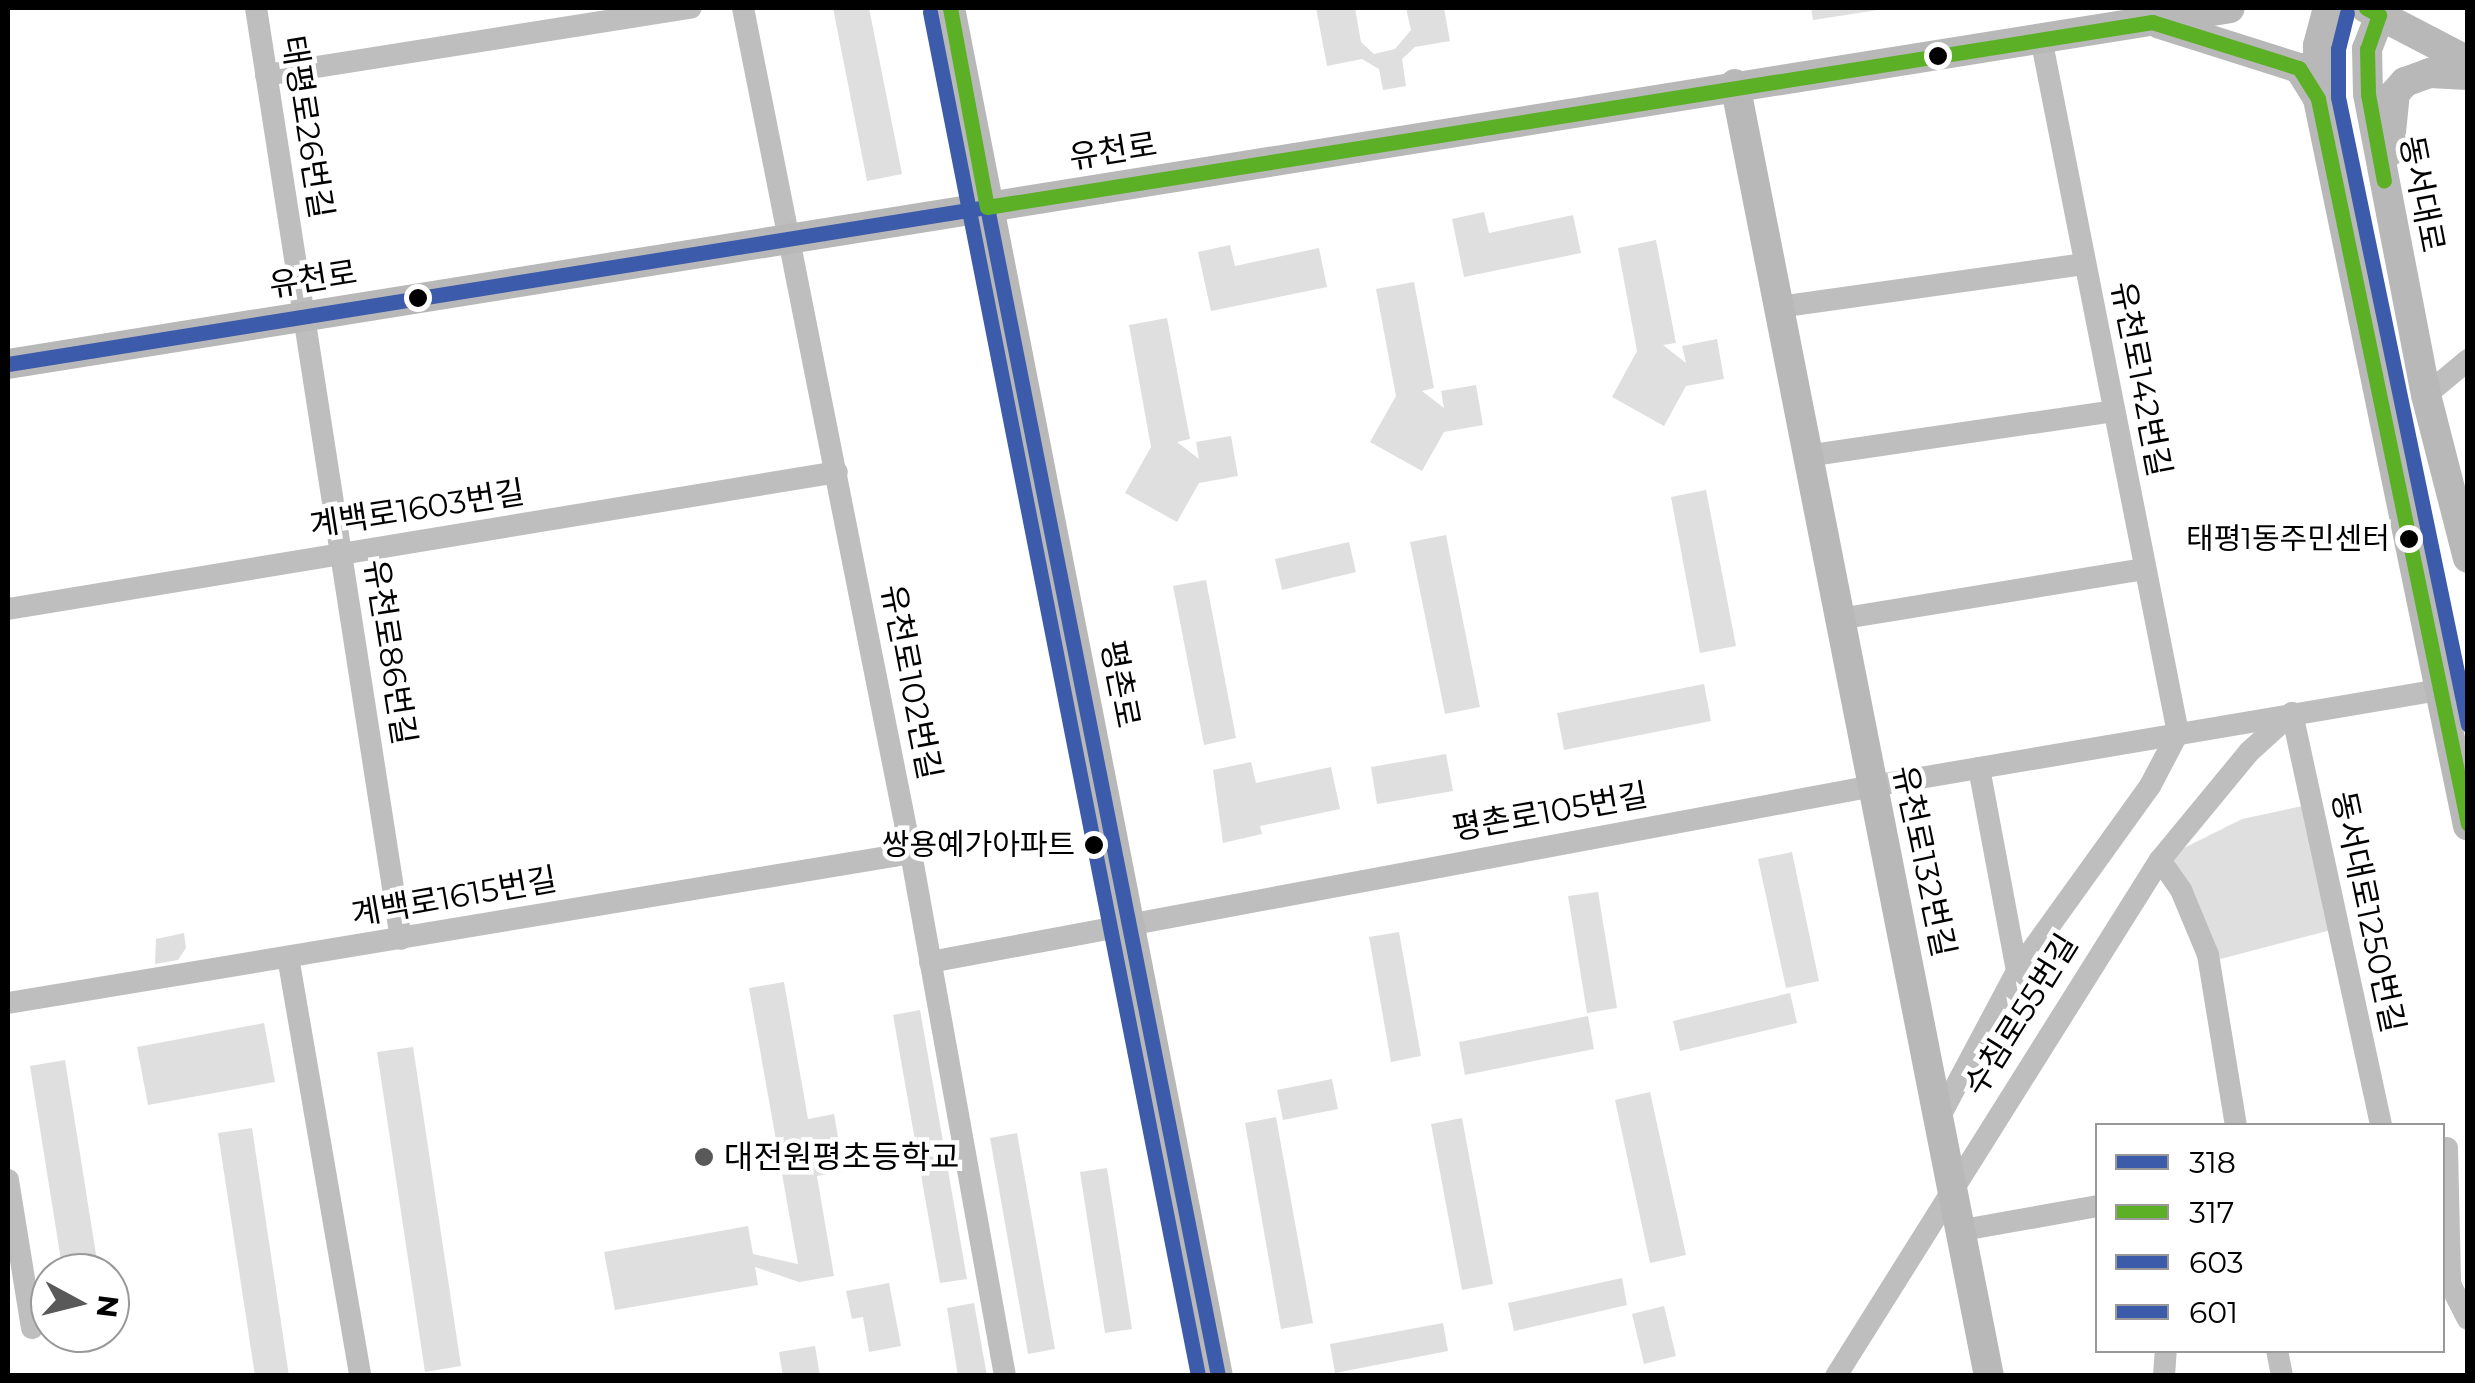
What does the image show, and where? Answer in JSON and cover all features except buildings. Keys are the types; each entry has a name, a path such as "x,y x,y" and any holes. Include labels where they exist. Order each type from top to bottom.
{"main road":[{"name":"평촌로","path":"950,8 1132,920 1218,1376"},
{"name":"유천로","path":"8,364 1736,84 2230,8"},
{"path":"2328,8 2318,46 2318,100 2468,826"},
{"path":"2376,10 2468,62"},
{"name":"동서대로","path":"2376,10 2367,48 2368,94 2426,395 2468,558"},
{"path":"2152,22 2299,68 2318,100"},
{"path":"2385,190 2395,93 2430,72 2468,75"},
{"name":"유천로132번길","path":"1736,84 1806,456 1954,1182 1988,1376"}],"street":[{"name":"태평로26번길","path":"256,8 304,316"},
{"path":"266,75 691,8"},
{"name":"유천로102번길","path":"743,8 911,853 1005,1376"},
{"name":"유천로142번길","path":"2041,38 2178,733"},
{"path":"1778,307 2084,264"},
{"name":"유천로86번길","path":"304,316 401,939"},
{"path":"2426,395 2468,360"},
{"path":"1806,456 2114,411"},
{"name":"계백로1603번길","path":"8,609 837,472"},
{"path":"1839,619 2146,568"},
{"name":"평촌로105번길","path":"930,962 1132,920 1873,786 2438,690"},
{"name":"수침로55번길","path":"1836,1376 1954,1182 2160,860 2249,752 2292,713"},
{"name":"동서대로1250번길","path":"2292,713 2379,1123"},
{"path":"1940,1116 2017,972 2150,786 2178,733"},
{"path":"1979,768 2017,972"},
{"name":"계백로1615번길","path":"8,1003 911,853"},
{"path":"2160,860 2181,890 2208,955 2236,1123"},
{"path":"288,958 360,1376"},
{"path":"2452,1147 2450,1284 2468,1319"},
{"path":"8,1180 30,1316"},
{"path":"1963,1230 2095,1207"}],"transit line":[{"name":"317","path":"950,8 987,207"},
{"name":"317","path":"2366,8 2379,15 2367,49 2368,94 2384,181"},
{"name":"603","path":"930,12 1198,1376"},
{"name":"601","path":"2347,13 2338,49 2338,97 2468,725"},
{"name":"317","path":"987,207 2152,22 2299,68 2318,99 2468,824"},
{"name":"318","path":"987,207 1218,1376"},
{"name":"318","path":"8,364 987,207"}],"place":[{"name":"태평1동주민센터","path":"2409,539"},
{"name":"쌍용예가아파트","path":"1094,845"},
{"name":"대전원평초등학교","path":"704,1157"}]}
